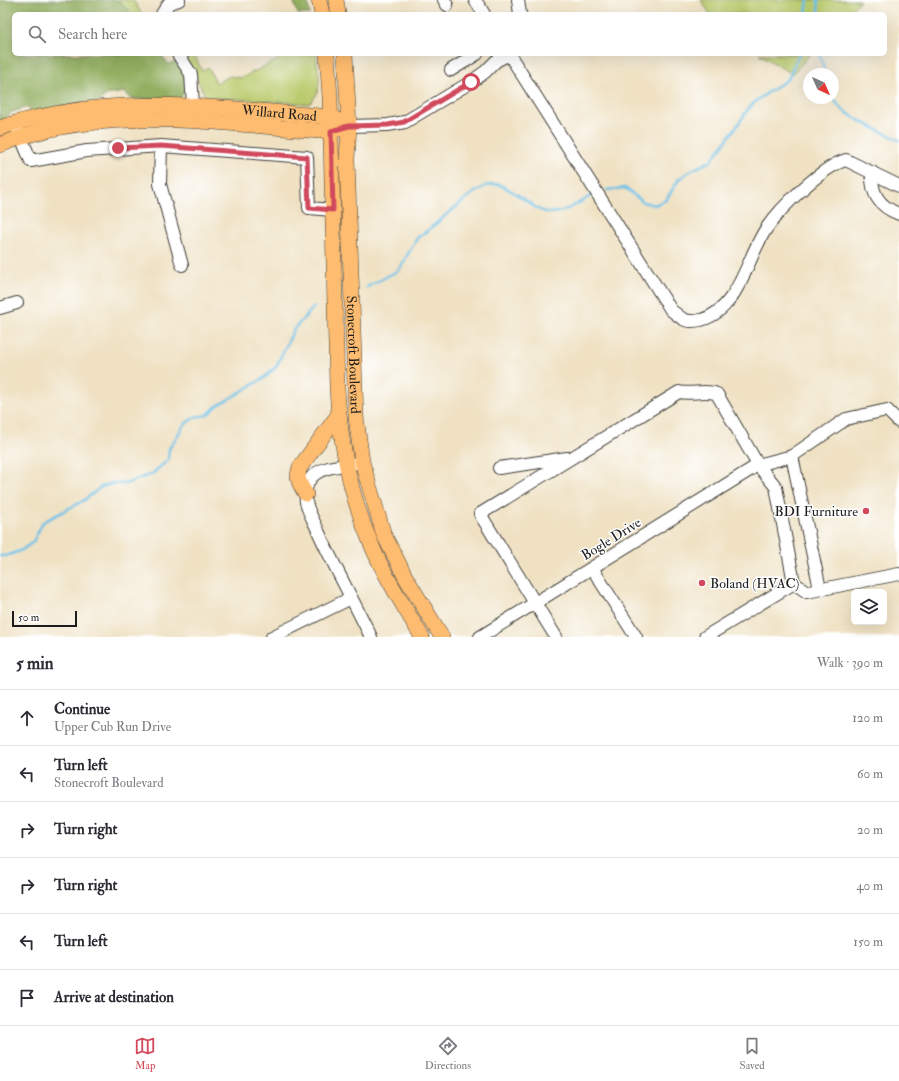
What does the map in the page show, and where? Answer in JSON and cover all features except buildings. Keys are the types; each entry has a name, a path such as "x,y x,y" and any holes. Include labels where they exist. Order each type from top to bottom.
{"main road":[{"path":"319,0 322,12"},
{"path":"336,0 338,12"},
{"name":"Stonecroft Boulevard","path":"327,56 339,414 347,466 358,511 372,546 396,594 422,637"},
{"name":"Stonecroft Boulevard","path":"345,56 349,126 348,159 356,417 362,462 384,534 406,578 442,637"},
{"name":"Willard Road","path":"0,128 41,116 80,109 110,106 193,106 349,126"},
{"name":"Willard Road","path":"0,145 44,131 111,122 176,120 330,124"},
{"path":"306,494 298,482 297,475 300,467 339,414"}],"street":[{"path":"163,12 169,3 179,0"},
{"path":"475,0 483,12"},
{"path":"518,0 520,12"},
{"path":"179,56 191,74 193,86 193,106"},
{"path":"451,70 474,56"},
{"path":"349,126 388,125 404,122 471,82 485,72 496,61 505,56"},
{"path":"510,56 671,310 683,320 696,321 710,318 733,295 766,228 780,212 825,170 836,163 846,160 899,186"},
{"path":"15,124 31,161 87,150 161,146 307,157 309,208 333,210"},
{"path":"161,146 160,184 182,265"},
{"path":"872,172 871,186 878,200 888,209 899,214"},
{"path":"0,308 17,303"},
{"path":"556,637 480,514 679,392 688,394 712,392 717,394 758,466 776,487 794,583 807,592 899,574"},
{"name":"Bogle Drive","path":"480,637 758,466 792,456 846,419 887,410 899,422"},
{"path":"792,456 820,589"},
{"path":"499,468 572,457"},
{"path":"362,462 347,466 328,468 312,477 306,486 306,503 371,637"},
{"path":"592,568 636,637"},
{"path":"705,637 794,583"},
{"path":"272,637 352,598"}],"green space":[{"path":"0,0 118,0 130,12 12,12 12,56 162,56 169,64 176,61 185,75 186,90 179,99 132,99 124,92 106,95 100,101 33,112 27,107 10,113 6,119 0,123"},
{"path":"118,0 133,0 141,12 130,12"},
{"path":"293,0 307,0 310,12 297,12"},
{"path":"701,0 860,0 850,12 709,12"},
{"path":"184,56 195,56 202,71 208,67 216,83 230,76 241,78 279,59 280,56 316,56 319,87 314,99 309,104 206,97"},
{"path":"762,56 809,56 792,74"}],"waterway":[{"path":"806,12 808,0"},
{"path":"818,0 819,12"},
{"path":"607,190 625,188 643,202 654,205 666,200 679,179 690,171 711,161 748,109 757,100 788,79 798,56"},
{"path":"820,56 824,68"},
{"path":"837,104 843,110 862,122 899,140"},
{"path":"367,287 399,270 417,238 469,196 485,186 498,184 542,211 550,213 574,206 592,195"},
{"path":"0,556 6,556 22,550 33,542 43,522 83,501 101,487 113,483 125,484 152,474 168,460 169,449 184,425 195,417 207,415 217,406 264,378 276,367 294,329 314,307"}],"place":[{"name":"BDI Furniture","path":"866,511"},
{"name":"Boland (HVAC)","path":"702,583"}],"route":[{"path":"118,148 161,146 307,157 309,208 333,210 331,131 349,126 399,124 410,120 471,82"}]}
